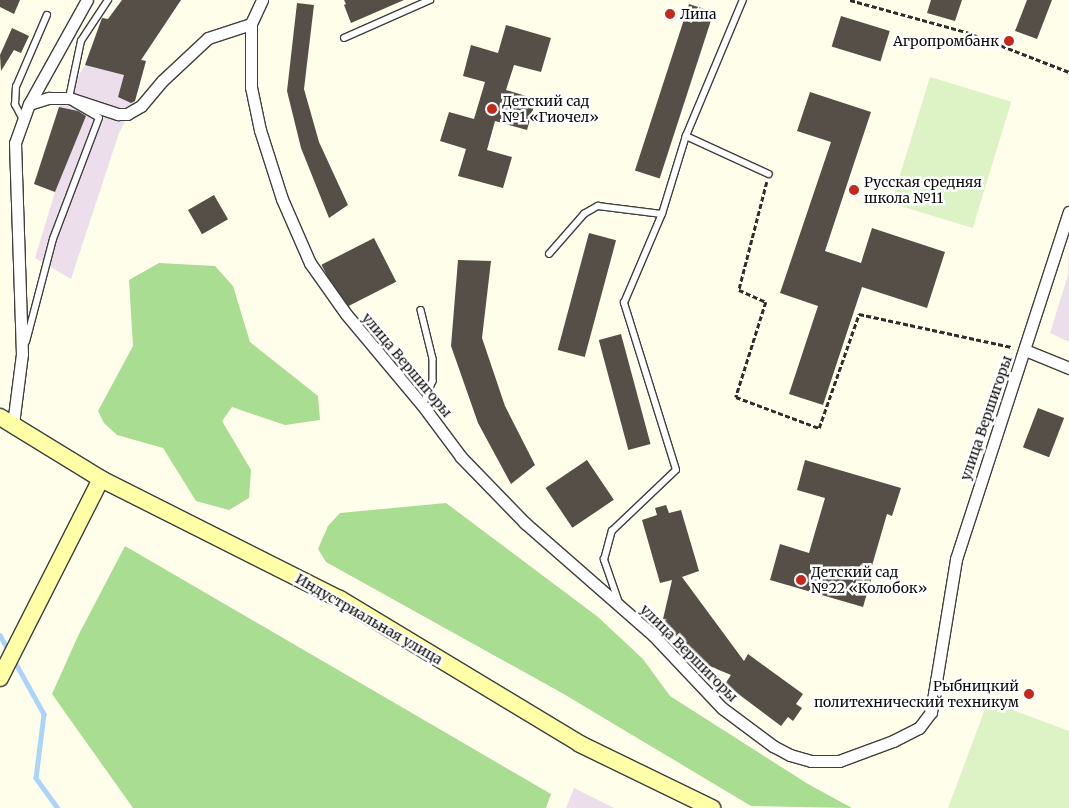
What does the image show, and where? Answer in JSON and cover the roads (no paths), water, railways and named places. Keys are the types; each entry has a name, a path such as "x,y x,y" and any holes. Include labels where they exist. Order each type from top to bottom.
{"main road":[{"name":"Индустриальная улица","path":"7,421 102,479 340,599 580,744 712,808"},
{"path":"3,672 102,479"}],"street":[{"path":"7,421 22,354 15,143 22,118 29,104 87,0"},
{"name":"улица Вершигоры","path":"262,0 251,24 251,87 260,130 282,198 310,263 346,314 423,406 461,457 525,523 653,635 722,708 752,731 790,755 811,761 839,761 893,741 919,728 931,712 956,559 975,495 1025,350 1069,212"},
{"path":"29,104 50,98 69,98 118,114 135,110 208,38 251,24"},
{"path":"1025,350 1069,368"}],"lane":[{"path":"22,354 53,239 99,118 69,98 81,41 108,0"},
{"path":"344,38 430,0"},
{"path":"621,607 604,560 612,531 676,470 624,303 662,214 686,136 743,0"},
{"path":"22,118 14,105 16,87 47,15"},
{"path":"686,136 769,174"},
{"path":"549,254 584,214 598,206 662,214"},
{"path":"421,310 433,359 433,381 423,406"}],"waterway":[{"path":"0,635 9,651"},
{"path":"14,660 44,714 36,778 58,808"}],"place":[{"name":"Липа","path":"670,14"},
{"name":"Агропромбанк","path":"1009,41"},
{"name":"Детский сад №1 «Гиочел»","path":"492,109"},
{"name":"Русская средняя школа №11","path":"854,190"},
{"name":"Детский сад №22 «Колобок»","path":"801,580"},
{"name":"Рыбницкий политехнический техникум","path":"1029,694"}]}
